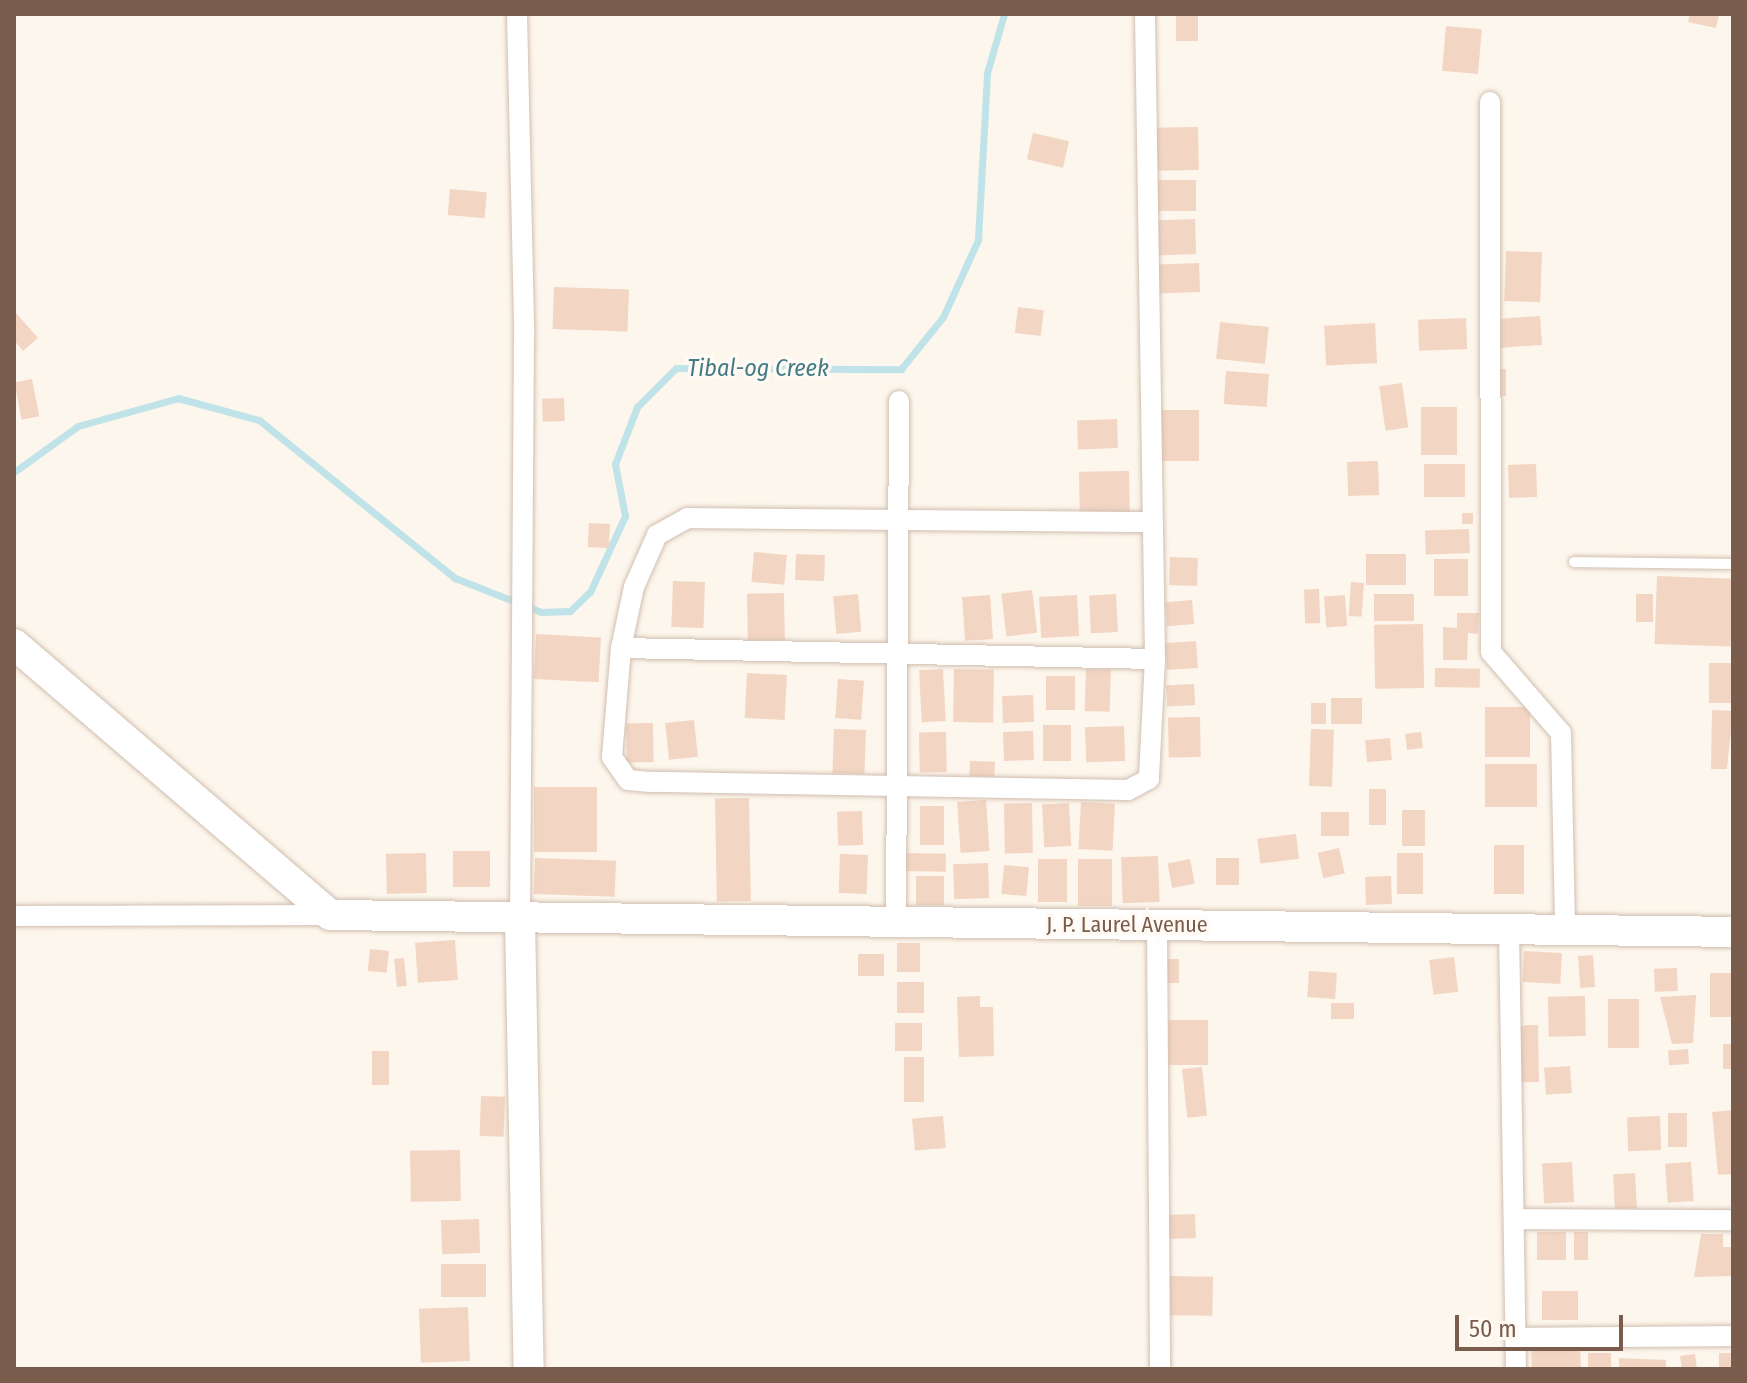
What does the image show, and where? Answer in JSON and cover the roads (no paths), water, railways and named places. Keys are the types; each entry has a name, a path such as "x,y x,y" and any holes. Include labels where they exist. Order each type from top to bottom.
{"street":[{"path":"517,14 523,593 520,920 529,1369"},
{"path":"1145,14 1155,659 1155,757 1142,787 628,780 612,757 621,648 634,587 657,535 669,525 716,515 1152,522"},
{"path":"1490,102 1491,652 1561,733 1565,929"},
{"path":"896,924 901,655 899,401"},
{"path":"14,644 330,915"},
{"path":"621,648 1155,659"},
{"path":"14,916 330,915"},
{"name":"J. P. Laurel Avenue","path":"330,915 520,920 1733,932"},
{"path":"1157,926 1160,1369"},
{"path":"1509,928 1516,1369"},
{"path":"1514,1219 1733,1220"},
{"path":"1515,1338 1733,1336"}],"lane":[{"path":"1574,562 1733,564"}],"waterway":[{"name":"Tibal-og Creek","path":"14,472 78,426 178,398 259,420 455,578 541,612 570,611 590,592 625,516 615,464 637,407 676,368 901,369 943,317 978,240 987,73 1004,14"}]}
